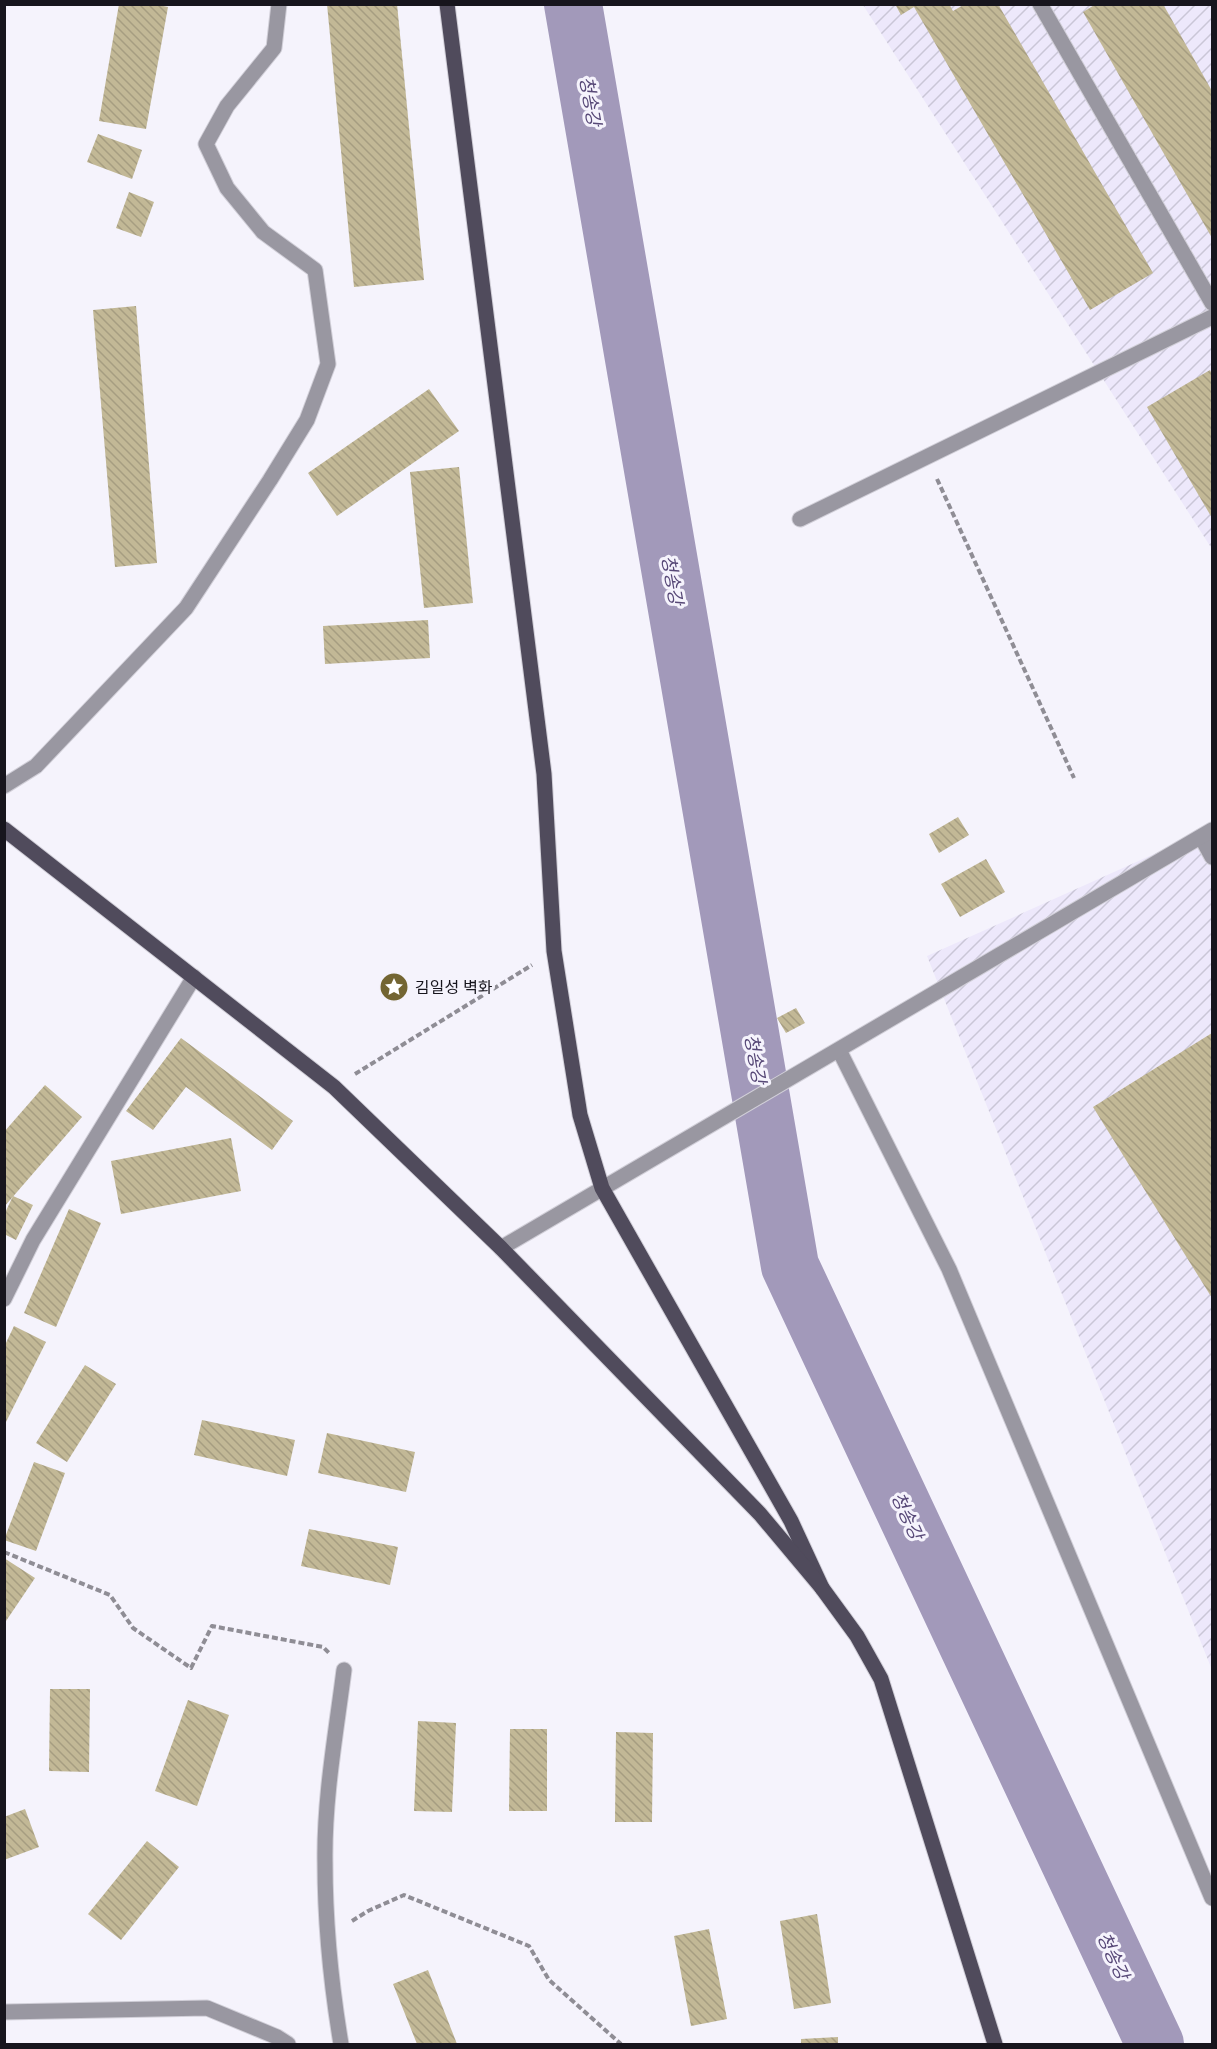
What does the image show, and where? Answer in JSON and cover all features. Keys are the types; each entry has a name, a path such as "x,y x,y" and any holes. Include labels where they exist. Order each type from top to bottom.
{"main road":[{"path":"447,4 544,774 554,951 580,1115 602,1188 792,1521 822,1588"},
{"path":"4,829 334,1087 501,1248 760,1514 822,1588 857,1636 881,1680 995,2042"}],"street":[{"path":"4,786 36,766 186,608 307,420 328,364 315,270 263,232 227,188 206,144 227,106 274,48 279,4"},
{"path":"1040,4 1212,303"},
{"path":"1049,20 1055,4"},
{"path":"800,519 1212,317"},
{"path":"501,1248 1207,834 1212,856"},
{"path":"4,1299 33,1240 194,977"},
{"path":"839,1050 949,1269 1212,1898"},
{"path":"341,2044 331,1973 324,1860 329,1788 344,1670"},
{"path":"4,2012 207,2008 277,2037 288,2044"}],"path":[{"path":"927,457 1074,778"},
{"path":"334,1087 554,951"},
{"path":"4,1552 110,1595 133,1628 191,1668 212,1626 323,1647 344,1670"},
{"path":"328,1936 368,1911 404,1895 529,1946 549,1980 621,2044"}],"shaded area":[{"path":"863,5 1212,5 1212,549"},
{"path":"1212,828 1212,1670 927,956"}],"building":[{"path":"119,4 154,4 168,7 146,129 99,121"},
{"path":"327,4 397,4 424,280 354,287"},
{"path":"895,4 949,4 953,11 965,4 998,4 1153,273 1090,310 914,7 901,15"},
{"path":"1096,4 1163,4 1212,91 1212,238 1083,12"},
{"path":"98,134 142,150 132,179 87,162"},
{"path":"129,192 154,202 141,237 116,228"},
{"path":"136,306 157,563 115,567 93,310"},
{"path":"1210,370 1212,374 1212,518 1147,407"},
{"path":"429,389 459,431 337,516 308,473"},
{"path":"459,467 473,603 424,608 410,472"},
{"path":"428,620 430,658 325,664 323,626"},
{"path":"958,817 969,835 939,853 929,834"},
{"path":"986,859 1005,892 960,917 941,884"},
{"path":"796,1008 805,1023 786,1033 777,1018"},
{"path":"1212,1033 1212,1298 1093,1107"},
{"path":"181,1038 293,1121 272,1150 186,1087 153,1130 126,1111"},
{"path":"45,1085 82,1117 4,1207 4,1132"},
{"path":"231,1138 241,1191 121,1214 111,1161"},
{"path":"13,1196 33,1205 16,1240 4,1234 4,1215"},
{"path":"69,1209 101,1223 56,1327 24,1313"},
{"path":"14,1326 46,1342 5,1424 5,1345"},
{"path":"85,1365 116,1384 67,1462 36,1443"},
{"path":"202,1420 295,1440 287,1476 194,1455"},
{"path":"327,1433 415,1452 406,1492 318,1473"},
{"path":"34,1462 65,1473 36,1551 4,1540"},
{"path":"309,1529 398,1547 390,1585 301,1566"},
{"path":"4,1558 35,1578 4,1624"},
{"path":"50,1689 90,1689 89,1772 49,1771"},
{"path":"188,1700 229,1715 197,1806 155,1791"},
{"path":"418,1721 456,1723 452,1812 414,1811"},
{"path":"510,1729 547,1729 547,1811 509,1811"},
{"path":"616,1732 653,1733 652,1822 615,1822"},
{"path":"25,1809 39,1847 4,1860 4,1817"},
{"path":"147,1841 179,1867 121,1940 88,1914"},
{"path":"817,1914 831,2003 794,2009 780,1921"},
{"path":"709,1929 727,2019 691,2026 674,1936"},
{"path":"428,1970 457,2044 417,2044 393,1984"},
{"path":"838,2037 838,2044 801,2044 801,2039"}],"waterway":[{"name":"청송강","path":"573,4 790,1266 1155,2044"}],"place":[{"name":"김일성 벽화","path":"394,987"}]}
